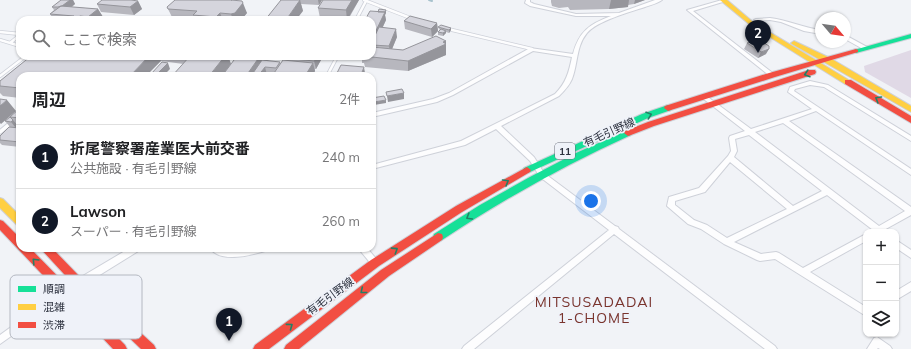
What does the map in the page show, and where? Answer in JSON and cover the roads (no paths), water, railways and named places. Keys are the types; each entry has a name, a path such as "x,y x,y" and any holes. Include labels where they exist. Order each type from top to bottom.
{"main road":[{"path":"726,0 786,39 911,109"},
{"path":"726,0 777,40 816,63"},
{"name":"有毛引野線","path":"259,349 375,263 459,209 536,165 645,116 703,96 816,63 829,64 865,48 911,36"},
{"name":"有毛引野線","path":"290,349 385,273 467,218 542,174 598,146 651,124 829,64 911,42"},
{"path":"829,64 911,120"},
{"path":"0,202 16,218"},
{"path":"0,224 16,241"},
{"path":"27,252 48,275"},
{"path":"49,252 71,275"},
{"path":"111,339 121,349"},
{"path":"139,339 150,349"}],"street":[{"path":"528,0 527,2 532,5 576,15 586,16 610,13 620,15"},
{"path":"376,166 463,143 557,95 565,89 569,81 575,56 581,39 586,31 598,23 660,0"},
{"path":"726,0 689,10 772,75"},
{"path":"756,20 770,19 782,21 806,30 815,31"},
{"path":"851,40 865,48"},
{"path":"376,114 436,101 532,49 575,56"},
{"path":"911,139 826,86 810,83 792,88 791,92 911,172"},
{"path":"703,96 875,229"},
{"path":"816,109 785,121 732,138 734,151 730,158 702,190 672,199 671,206 692,222 704,226 727,242 760,258 776,255 863,310"},
{"path":"785,121 911,211 881,229"},
{"path":"496,126 536,165 542,174 772,349"},
{"path":"730,158 792,209"},
{"path":"727,242 828,192"},
{"path":"467,349 615,229"},
{"path":"803,272 863,239"},
{"path":"899,245 911,255"},
{"path":"92,275 130,252"},
{"path":"226,252 243,254 250,252"},
{"path":"365,252 375,263"},
{"path":"899,294 911,286"},
{"path":"0,340 10,333"},
{"path":"872,349 877,341 887,349"}],"lane":[{"path":"358,16 365,1 416,19"},
{"path":"444,28 532,49"},
{"path":"0,32 16,34"},
{"path":"10,42 16,37"},
{"path":"0,40 16,44"},
{"path":"0,76 21,60"},
{"path":"328,72 335,60"},
{"path":"0,132 15,119"}],"place":[{"name":"Lawson","path":"758,53"},
{"name":"折尾警察署産業医大前交番","path":"229,341"}],"district":[{"name":"MITSUSADADAI 1-CHOME","path":"594,310"}]}
